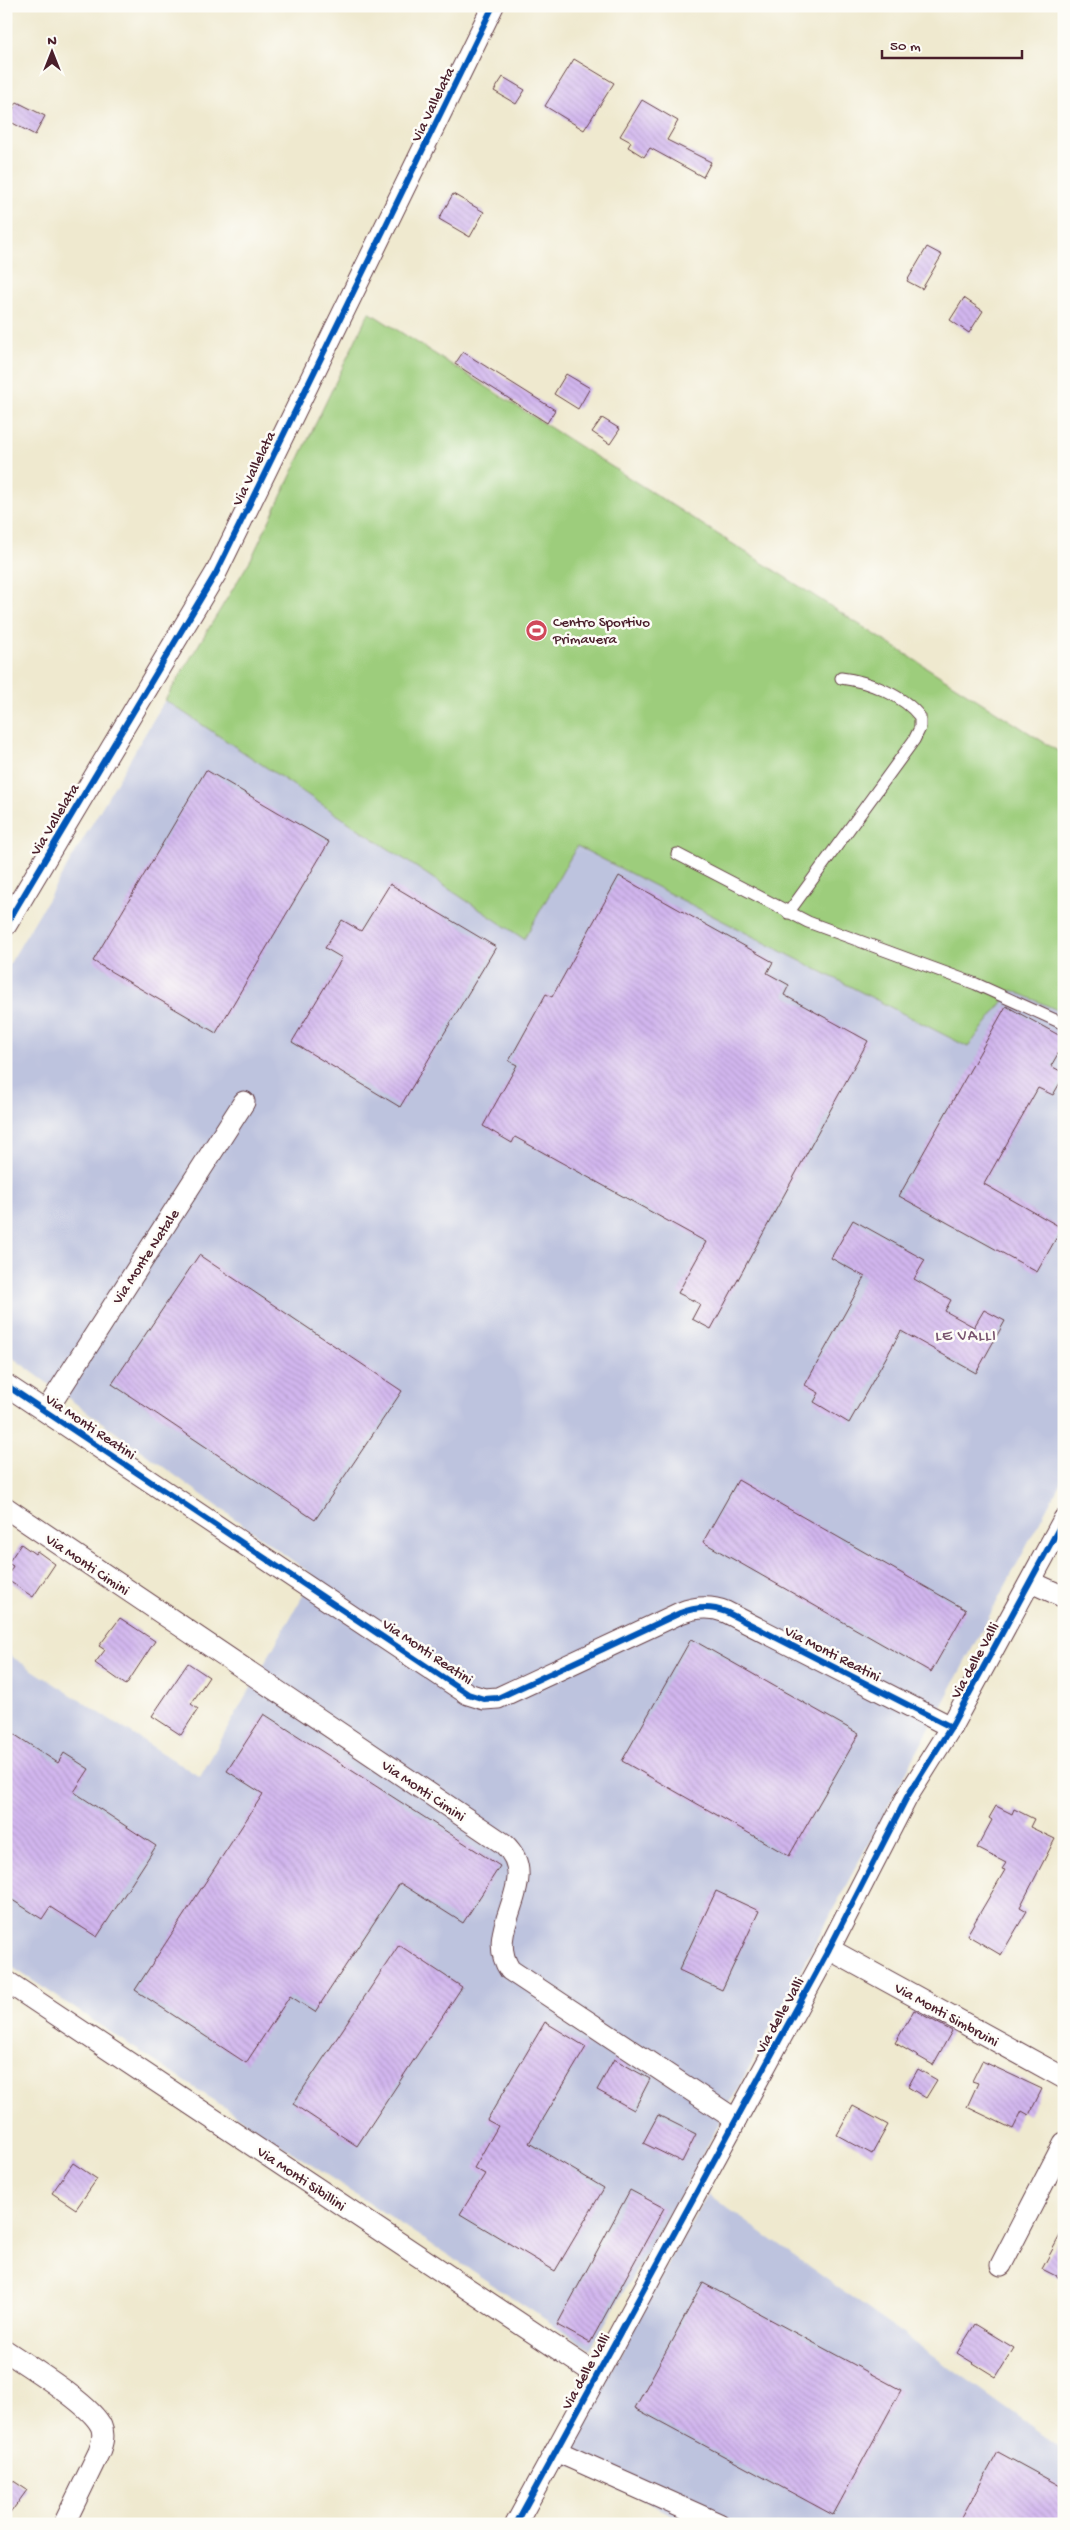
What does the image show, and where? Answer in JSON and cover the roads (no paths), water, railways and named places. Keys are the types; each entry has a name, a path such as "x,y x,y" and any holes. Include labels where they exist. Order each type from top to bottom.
{"street":[{"name":"Via Vallelata","path":"6,925 12,901 216,573 493,6"},
{"name":"Via Monte Natale","path":"46,1411 244,1102"},
{"name":"Via Monti Reatini","path":"6,1385 468,1694 476,1697 498,1698 680,1613 694,1609 712,1608 726,1612 951,1727"},
{"name":"Via Monti Cimini","path":"6,1508 504,1844 517,1859 519,1872 501,1940 502,1956 510,1970 736,2120"},
{"name":"Via delle Valli","path":"516,2524 829,1949 907,1797 951,1727 1064,1519"},
{"path":"1031,1582 1064,1596"},
{"name":"Via Monti Simbruini","path":"829,1949 1064,2078"},
{"name":"Via Monti Sibillini","path":"6,1981 597,2376"},
{"path":"1001,2265 1064,2143"},
{"path":"6,2351 89,2411 102,2428 102,2442 99,2452 64,2524"},
{"path":"556,2450 719,2524"}],"lane":[{"path":"788,913 914,740 922,721 916,712 866,682 841,678"},
{"path":"677,854 788,913 993,991 1064,1024"}],"place":[{"name":"Centro Sportivo Primavera","path":"537,630"}],"district":[{"name":"LE VALLI","path":"966,1334"}]}
